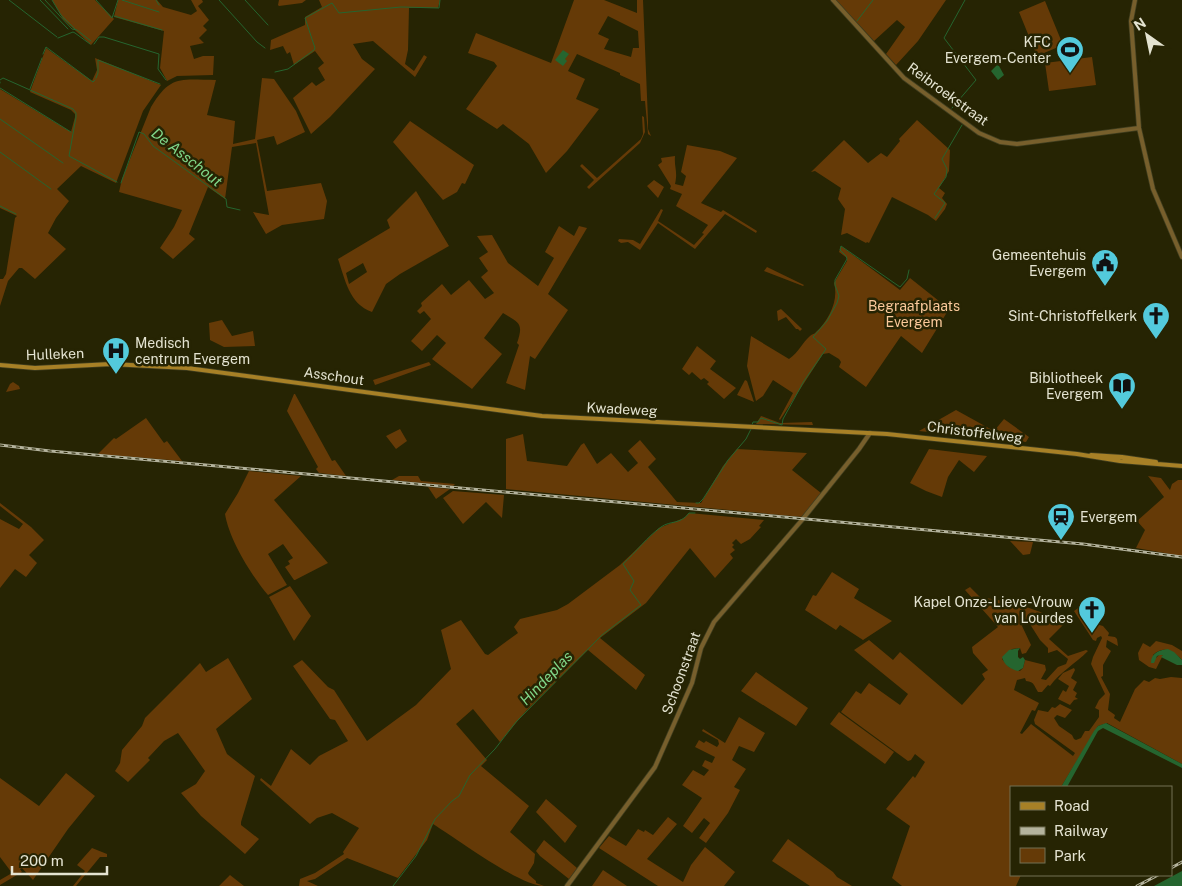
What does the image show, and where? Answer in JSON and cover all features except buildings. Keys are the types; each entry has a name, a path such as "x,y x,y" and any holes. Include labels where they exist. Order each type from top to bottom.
{"main road":[{"name":"Hulleken","path":"0,365 35,368 95,364 150,365 291,381"},
{"name":"Asschout","path":"291,381 374,393"},
{"name":"Kwadeweg","path":"374,393 542,416 870,433"},
{"name":"Christoffelweg","path":"870,433 917,436 1077,454 1118,461 1182,466"}],"street":[{"name":"Reibroekstraat","path":"833,0 904,78 979,133 1000,142 1017,144 1139,128"},
{"path":"1135,0 1132,15 1134,77 1139,128 1152,189 1182,257"},
{"name":"Schoonstraat","path":"567,886 655,767 692,683 701,648 714,622 802,520 858,451 870,433"}],"green space":[{"path":"52,0 95,0 114,19 91,45 63,19"},
{"path":"118,0 157,0 163,7 191,15 197,11 191,0 202,0 203,2 198,6 209,20 203,26 207,30 199,38 204,43 190,46 194,59 203,56 214,56 213,75 177,76 167,81 160,68 164,31 114,17"},
{"path":"279,0 306,0 302,3 279,6"},
{"path":"319,0 440,0 438,8 409,8 408,50 405,64 414,71 424,55 427,57 415,77 373,41 353,44 362,59 375,69 330,117 311,134 293,98 312,82 316,86 325,80 318,68 324,63 315,51 294,65 290,52 287,54 283,46 270,50 271,40 305,25 305,17 322,7"},
{"path":"574,0 604,0 637,13 637,0 643,0 648,129 651,136 648,134 645,101 641,101 640,84 577,54 568,71 585,79 576,99 599,109 567,151 546,173 529,144 503,124 497,129 466,109 497,66 494,62 468,53 476,33 551,63","holes":["608,16 638,31 639,48 633,48 631,57 604,49 609,39 598,34"]},
{"path":"836,0 946,0 918,41 896,65 886,54 905,27 897,20 874,41"},
{"path":"1045,1 1063,45 1037,56 1019,12"},
{"path":"46,48 92,81 97,70 95,58 161,85 143,111 116,183 81,166 57,189 69,201 56,218 48,233 66,249 35,279 22,268 19,268 8,281 0,306 0,279 3,279 6,274 15,218 17,216 0,208 0,89 71,132 75,117 71,110 30,92"},
{"name":"KFC Evergem-Center","path":"1092,57 1096,85 1049,91 1045,63"},
{"path":"262,78 274,79 296,111 305,132 277,145 274,136 257,140 267,191 321,183 327,201 324,219 282,225 266,234 253,212 269,215 256,143 232,147 225,199 208,187 189,234 195,239 173,259 160,248 174,227 182,210 119,192 122,179 151,107 165,89 178,81 216,80 207,115 235,121 233,144 255,139"},
{"path":"642,116 644,117 645,132 640,143 589,189 587,187 594,180 580,166 582,164 597,178 641,139 643,134"},
{"path":"917,120 950,150 949,171 939,188 945,193 942,198 947,204 945,209 936,221 892,197 869,243 847,233 841,235 845,209 838,199 841,188 815,171 811,172 844,140 868,163 881,153 887,157 900,141 899,139"},
{"path":"410,121 474,165 465,184 462,183 457,192 443,200 393,142"},
{"path":"687,145 720,151 737,158 701,203 721,212 723,210 757,231 756,233 725,214 695,249 658,223 640,250 628,242 621,243 618,241 619,239 633,240 640,244 661,209 663,210 658,221 694,245 704,234 702,233 708,225 676,206 682,194 670,189 671,186 658,165 662,162 661,158 675,156 675,184 683,186 686,176 681,172"},
{"path":"654,180 664,187 658,198 647,186"},
{"path":"416,191 449,246 386,284 372,312 364,308 353,297 338,259 390,228 387,220","holes":["363,263 367,272 349,284 346,273"]},
{"path":"559,226 574,236 579,226 587,228 548,294 568,310 535,359 530,356 525,390 506,383 519,345 517,343 520,327 519,324 503,313 484,338 502,354 472,389 432,359 446,343 437,335 422,351 411,341 431,319 424,311 420,314 417,311 422,306 421,303 442,284 451,295 469,280 485,299 494,293 481,277 488,271 479,258 488,252 477,236 492,235 508,263 538,286 554,258 545,252"},
{"name":"Begraafplaats Evergem","path":"841,246 900,290 910,278 949,309 922,353 901,336 866,387 839,367 841,362 839,359 829,353 823,354 780,420 793,393 773,380 763,396 756,401 747,366 751,336 789,359 811,335 816,333 829,316 834,303 834,283 847,261 847,258 839,252"},
{"path":"767,267 804,285 764,271"},
{"path":"781,309 802,329 800,331 786,317 778,321 777,311"},
{"path":"222,320 232,336 253,331 255,346 224,347 210,340 209,323"},
{"path":"697,346 716,361 710,369 736,388 724,399 707,384 709,382 704,378 701,380 692,372 689,375 682,369"},
{"path":"429,362 431,365 375,385 373,380"},
{"path":"745,380 747,381 754,402 737,395"},
{"path":"13,382 20,389 6,392 10,384"},
{"path":"294,394 332,461 335,460 346,476 319,473 316,469 318,467 287,411"},
{"path":"956,410 994,431 1004,419 1029,437 1026,442 919,431"},
{"path":"761,416 780,423 812,422 813,425 756,424"},
{"path":"146,418 164,443 167,441 182,461 98,454 114,438 116,439"},
{"path":"400,429 407,441 396,449 386,436"},
{"path":"523,434 527,461 567,466 584,443 597,464 611,453 628,472 638,463 628,451 640,440 656,459 648,467 677,502 701,503 723,466 737,449 807,453 792,470 821,493 803,517 506,489 506,439"},
{"path":"929,449 987,456 974,472 959,460 948,477 942,497 910,483"},
{"path":"249,471 301,476 274,500 328,563 294,580 285,567 290,564 288,561 293,558 283,544 268,554 287,585 268,595 236,545 225,514"},
{"path":"399,476 418,476 421,481 455,484 453,486 392,480"},
{"path":"1148,476 1161,478 1170,490 1172,484 1182,480 1182,556 1136,548 1145,530 1137,521 1164,497"},
{"path":"428,487 450,489 436,499"},
{"path":"453,491 504,495 502,518 486,502 463,524 443,498"},
{"path":"0,503 31,527 44,540 29,555 37,563 26,577 15,569 0,588 0,519 19,529 23,524 0,506"},
{"path":"689,513 764,520 759,526 761,527 750,539 741,544 736,539 732,543 734,545 732,547 735,550 730,554 733,558 715,578 690,548 646,603 600,638 645,675 636,690 588,650 526,711 500,742 473,709 456,724 487,760 481,766 529,806 510,832 535,854 534,863 528,873 536,883 544,886 533,884 505,870 433,824 427,840 398,878 347,858 315,879 307,881 318,886 299,886 300,879 315,873 344,854 343,852 359,828 332,813 317,818 310,824 260,780 261,778 271,786 291,749 310,765 319,756 348,741 335,720 330,719 293,666 302,660 328,687 334,690 367,741 416,705 451,669 441,630 461,620 485,654 488,655 518,633 514,627 520,619 557,610 568,604 620,565 659,528 684,518"},
{"path":"1010,541 1033,542 1030,554 1023,555"},
{"path":"832,572 859,589 854,598 892,621 863,640 840,625 836,630 805,610 813,595 816,596"},
{"path":"290,586 311,616 294,641 269,597"},
{"path":"970,587 980,597 1015,603 1043,613 1068,618 1049,639 1068,656 1088,651 1042,692 1038,692 1033,683 1026,681 1025,678 1017,680 1014,690 1039,703 1035,711 1032,710 1020,733 1022,734 1031,724 1073,756 1075,753 1035,724 1034,720 1038,710 1048,712 1052,707 1055,708 1060,704 1072,710 1065,718 1057,715 1054,718 1059,726 1076,740 1081,738 1085,731 1089,731 1099,717 1099,710 1095,708 1105,694 1091,664 1102,638 1101,636 1096,641 1093,640 1074,611 1081,606 1096,624 1103,626 1109,633 1108,636 1117,639 1118,646 1107,640 1106,647 1111,651 1103,665 1103,676 1101,677 1110,694 1108,710 1115,715 1114,718 1120,722 1135,689 1144,680 1149,682 1155,678 1182,678 1182,764 1107,723 1098,726 1062,786 1010,786 1010,876 1021,876 1016,886 902,886 892,878 910,826 886,809 913,776 915,778 925,762 915,754 908,761 841,712 856,691 861,694 869,683 900,705 908,694 854,650 869,640 893,660 900,652 962,705 985,679 982,674 988,670 973,653 972,647 998,627 965,590","holes":["1028,621 1040,640 1048,648 1048,653 1057,650 1068,659 1066,664 1058,667 1046,680 1041,679 1046,670 1045,665 1025,660 1020,671 1009,667 1002,659 1012,649 1020,648 1022,654 1026,653 1031,645 1022,626"]},
{"path":"1156,641 1172,645 1182,651 1182,660 1168,650 1161,650 1153,655 1156,658 1160,654 1163,655 1156,669 1149,667 1139,660 1138,653 1143,643 1150,647"},
{"path":"228,658 252,699 216,729 227,754 255,776 241,825 259,839 245,854 201,816 181,793 196,784 205,771 178,733 164,741 148,758 150,760 128,782 115,771 120,763 122,750 142,726 145,718 200,663 206,672"},
{"path":"1074,668 1075,670 1071,678 1077,682 1073,690 1077,693 1075,697 1078,699 1074,700 1070,705 1058,699 1063,690 1066,692 1069,686 1058,679 1063,673"},
{"path":"756,672 808,708 796,726 741,691"},
{"path":"839,712 894,752 885,764 830,724"},
{"path":"739,717 765,733 754,752 739,746 732,760 746,769 734,787 740,790 728,813 706,843 699,838 710,823 704,818 692,833 683,826 702,798 682,785 693,770 704,776 709,770 702,766 705,760 712,763 715,757 695,747 699,740 704,743 706,741 717,747 719,744 718,740 702,731 703,729 725,743"},
{"path":"66,773 95,796 68,829 33,880 22,868 20,869 22,872 0,885 0,880 12,873 0,857 0,778 39,806"},
{"path":"546,799 577,826 565,843 536,812"},
{"path":"668,817 677,824 647,859 683,882 691,865 705,847 735,872 724,886 658,886 599,848 609,836 626,846 638,829 644,832 645,830 653,835"},
{"path":"788,839 837,877 852,886 810,886 772,861"},
{"path":"544,840 577,868 569,879 536,851"},
{"path":"92,848 107,854 107,857 100,857 76,886 73,886 85,871 77,865"},
{"path":"603,870 627,886 592,886"},
{"path":"230,875 244,886 219,886"}],"shaded area":[{"path":"563,50 569,54 563,66 555,60"},
{"path":"997,65 1004,75 998,80 991,71"},
{"path":"1020,648 1018,657 1020,659 1023,657 1025,660 1023,668 1018,671 1008,666 1002,657 1009,650"},
{"path":"1168,649 1182,660 1182,665 1177,665 1161,657 1163,655 1157,656 1154,663 1151,663 1152,657 1156,653"},
{"path":"1106,723 1182,764 1182,768 1103,728 1098,731 1068,786 1062,786 1098,726"},
{"path":"1182,871 1182,886 1154,886"}],"waterway":[{"path":"9,0 57,37"},
{"path":"40,0 68,29"},
{"path":"45,0 72,29 77,30 91,41"},
{"path":"52,0 61,15 75,29"},
{"path":"96,0 112,18 118,0"},
{"path":"122,0 159,12"},
{"path":"156,0 159,5"},
{"path":"219,0 257,42 265,48"},
{"path":"245,0 268,25"},
{"path":"275,72 288,69 314,50 315,48 305,18 332,3 339,13 401,7 439,8 440,0"},
{"path":"857,21 873,0"},
{"name":"Hindeplas","path":"952,108 976,80 944,38 965,0"},
{"path":"114,16 162,30"},
{"path":"58,38 73,32 90,44"},
{"path":"94,44 99,37 104,37 159,54 158,69 166,80"},
{"path":"43,54 46,47 93,82 95,80"},
{"path":"30,89 42,58"},
{"path":"96,78 98,60 160,84"},
{"name":"De Asschout","path":"0,80 3,78 73,109 76,117 69,156 117,182"},
{"path":"0,88 71,132"},
{"path":"0,119 63,163"},
{"name":"Hindeplas","path":"935,218 945,203 934,194 946,177 947,169 942,159 962,125"},
{"name":"De Asschout","path":"121,183 139,132 144,134 153,146 226,199 227,207 240,210"},
{"path":"0,152 51,189"},
{"path":"0,206 16,214"},
{"name":"Hindeplas","path":"752,425 753,422 758,422 761,418 782,425 783,419 804,381 826,349 813,337 827,321 837,303 839,296 835,280 847,259 840,250 841,246 900,287 907,279 909,270"},
{"name":"Hindeplas","path":"696,503 703,499 728,460 746,439 751,429"},
{"name":"Hindeplas","path":"393,886 416,856 435,819 459,796 470,775 495,749 516,722 602,635 641,605 630,590 634,581 623,564 661,527 679,521 689,513 695,513"}],"railway":[{"path":"0,445 1083,544 1182,557"},
{"path":"1172,867 1182,862"},
{"path":"1137,886 1156,876"}],"place":[{"name":"KFC Evergem-Center","path":"1070,74"},
{"name":"Gemeentehuis Evergem","path":"1105,287"},
{"name":"Sint-Christoffelkerk","path":"1156,340"},
{"name":"Medisch centrum Evergem","path":"116,375"},
{"name":"Bibliotheek Evergem","path":"1122,410"},
{"name":"Evergem","path":"1061,541"},
{"name":"Kapel Onze-Lieve-Vrouw van Lourdes","path":"1092,634"}]}
